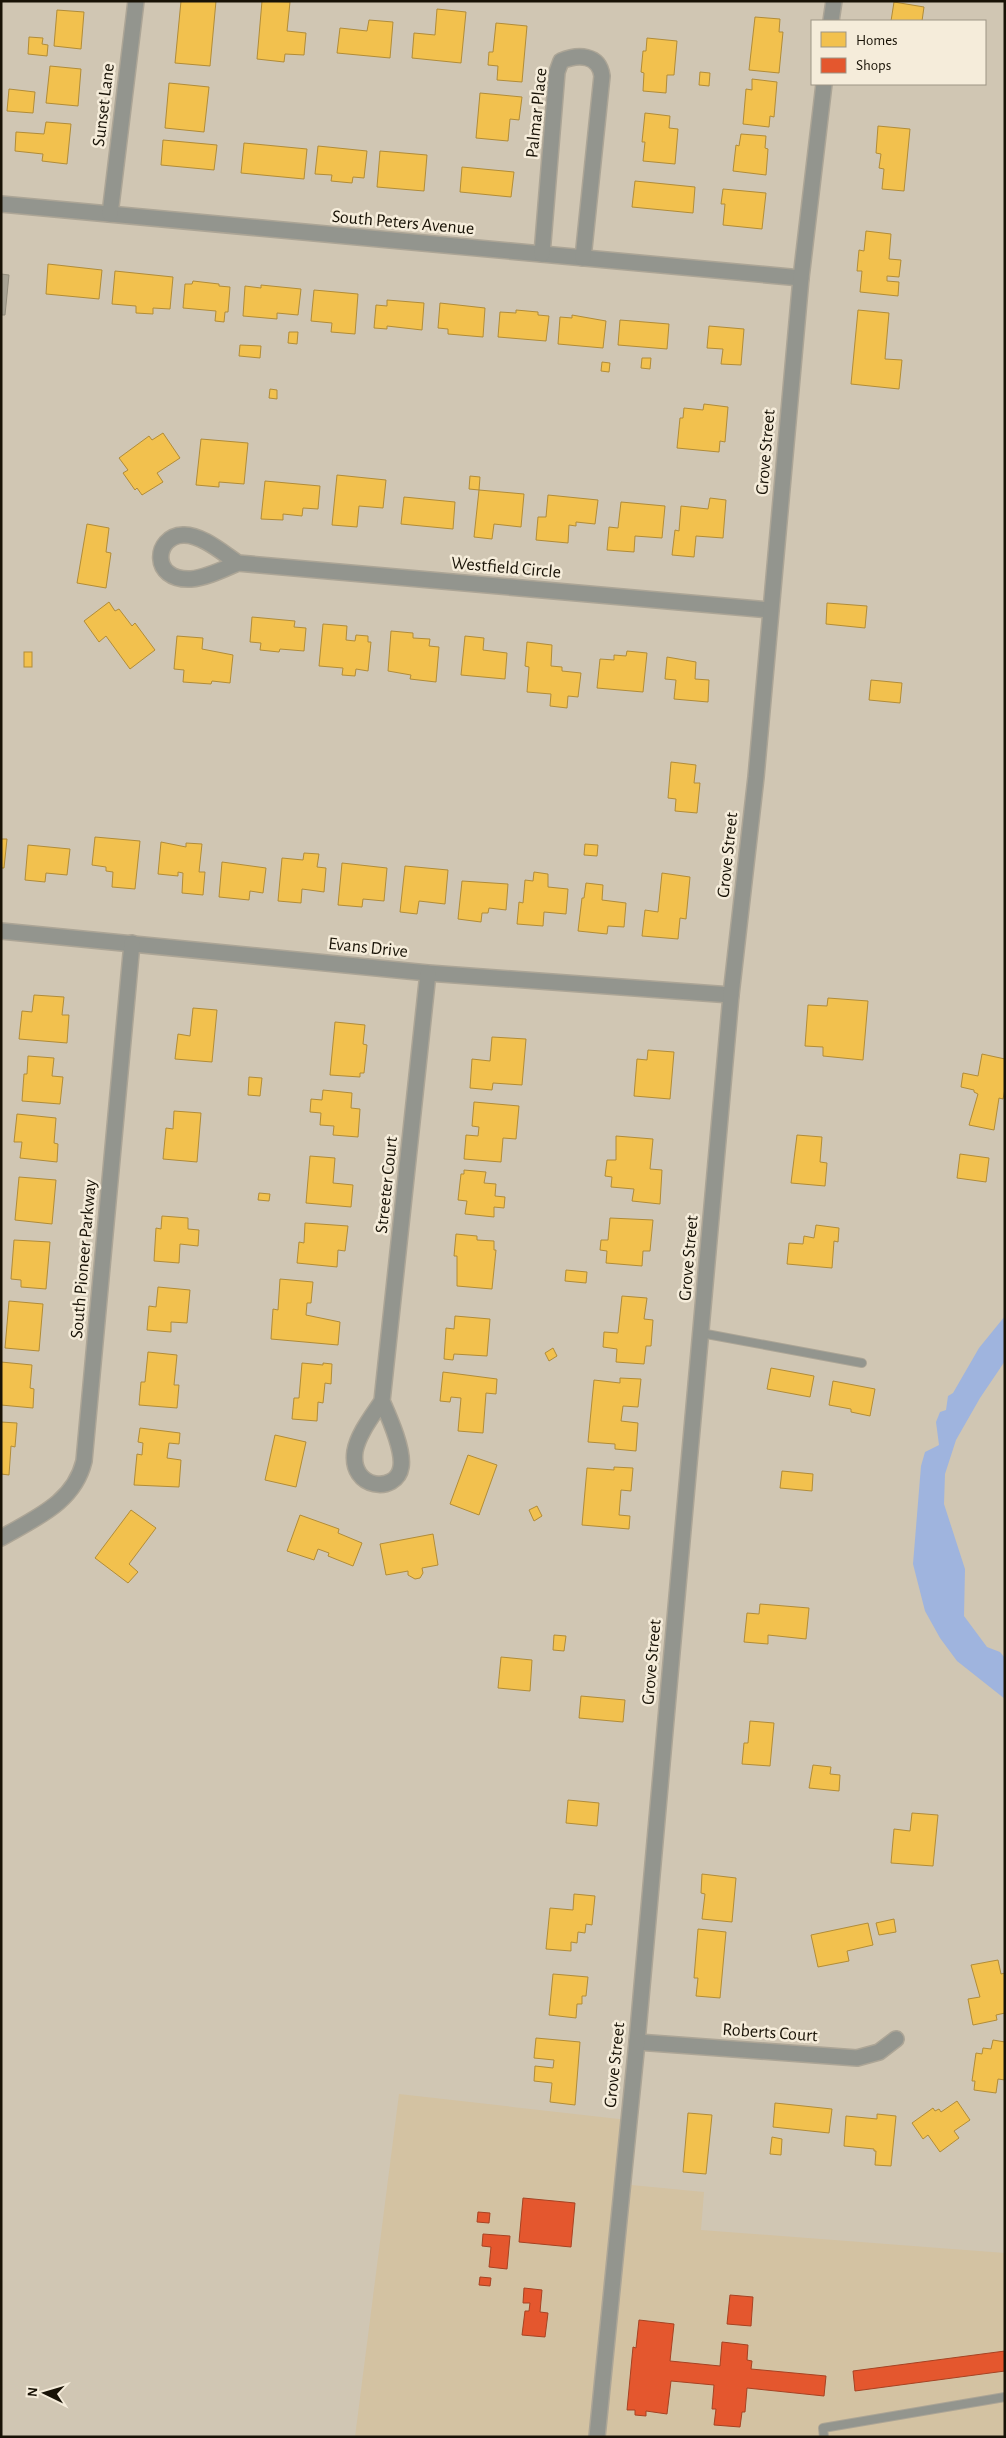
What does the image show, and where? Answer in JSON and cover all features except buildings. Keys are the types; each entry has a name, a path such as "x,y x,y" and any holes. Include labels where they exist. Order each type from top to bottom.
{"street":[{"name":"Sunset Lane","path":"110,214 136,1"},
{"path":"831,20 834,1"},
{"name":"Palmar Place","path":"542,254 557,72 561,61 572,56 584,56 596,60 601,68 602,76 583,258"},
{"name":"Grove Street","path":"597,2437 637,2042 732,995 756,777 801,278 824,85"},
{"name":"South Peters Avenue","path":"1,204 801,278"},
{"name":"Westfield Circle","path":"238,562 191,579 176,578 166,573 161,566 161,557 166,542 173,537 184,535 195,537 238,562 770,610"},
{"name":"Evans Drive","path":"1,932 132,943 428,973 732,995"},
{"name":"South Pioneer Parkway","path":"1,1538 63,1500 75,1484 84,1461 132,943"},
{"name":"Streeter Court","path":"382,1400 396,1434 401,1468 396,1477 388,1483 378,1484 367,1482 360,1476 355,1465 355,1451 382,1400 428,973"},
{"name":"Roberts Court","path":"637,2042 857,2058 879,2052 896,2039"}],"lane":[{"path":"701,1333 862,1364"},
{"path":"824,2437 823,2428 1005,2397"}],"shaded area":[{"path":"399,2094 628,2120 621,2184 704,2192 701,2230 1005,2253 1005,2437 355,2437"}],"water":[{"path":"1005,1316 1005,1361 980,1398 956,1440 945,1474 944,1504 965,1569 964,1616 987,1647 1000,1652 1005,1658 1005,1699 957,1661 940,1638 925,1611 913,1564 921,1466 925,1452 939,1445 936,1422 940,1412 946,1410 948,1396 953,1393 979,1348"}]}
